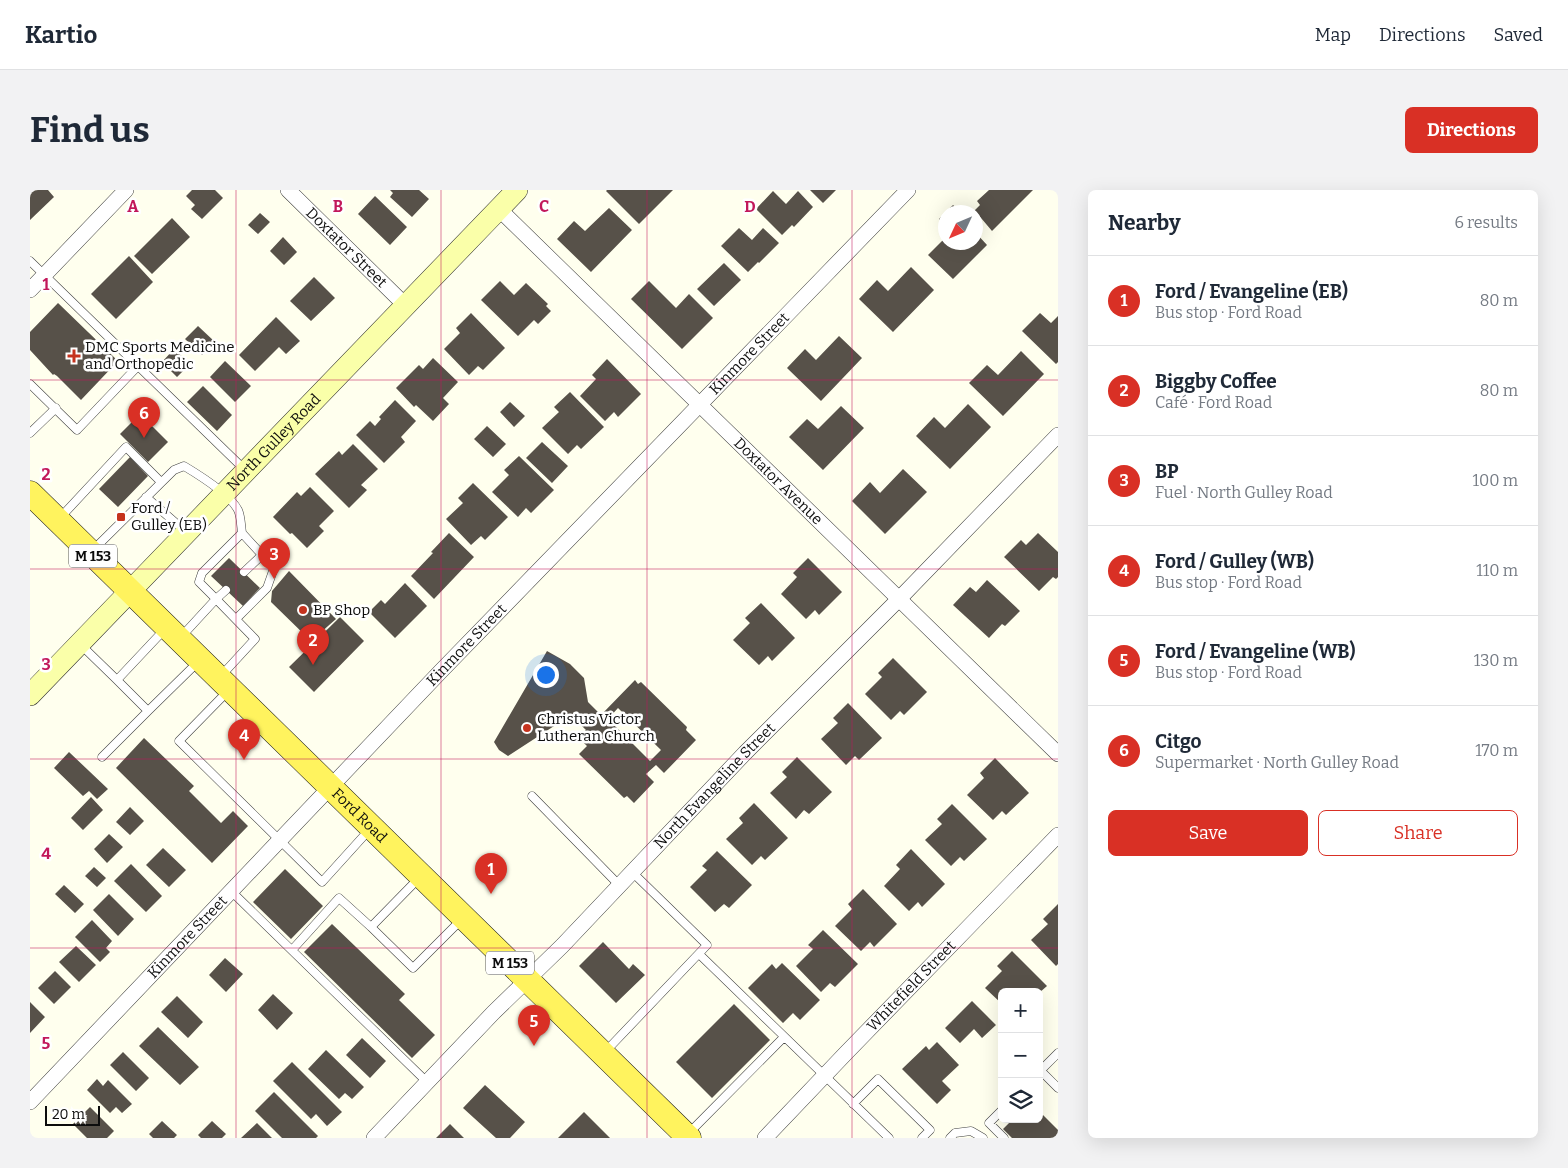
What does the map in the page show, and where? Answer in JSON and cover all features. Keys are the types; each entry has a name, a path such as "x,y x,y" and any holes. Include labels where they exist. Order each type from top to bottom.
{"main road":[{"name":"Ford Road","path":"30,493 128,591 688,1136"}],"street":[{"path":"30,290 126,190"},
{"name":"Doxtator Street","path":"288,190 405,305"},
{"name":"North Gulley Road","path":"30,695 128,591 517,190"},
{"name":"Kinmore Street","path":"30,1102 330,787 908,190"},
{"name":"Doxtator Avenue","path":"499,209 1058,754"},
{"name":"North Evangeline Street","path":"374,1138 527,979 562,946 631,871 752,746 899,599 1058,435"},
{"name":"Whitefield Street","path":"765,1138 1058,835"}],"lane":[{"path":"30,261 246,470"},
{"path":"30,384 77,430 138,366"},
{"path":"30,434 56,408"},
{"path":"58,520 126,447 161,482"},
{"path":"90,552 174,470 184,466 223,493 238,510 242,533 274,568 267,588 236,619"},
{"path":"146,497 186,532"},
{"path":"242,533 202,573 199,582 255,639 224,684 179,741 322,882 372,827"},
{"path":"244,572 262,554"},
{"path":"117,680 226,590"},
{"path":"79,643 148,711"},
{"path":"102,757 200,659"},
{"path":"532,796 619,885"},
{"path":"603,1054 707,945 631,871"},
{"path":"371,927 421,876"},
{"path":"231,891 427,1082"},
{"path":"292,950 339,898 413,968 464,918"},
{"path":"700,954 853,1104 883,1136"},
{"path":"688,1136 784,1037"},
{"path":"1043,1069 1058,1053"},
{"path":"1043,1075 1058,1088"},
{"path":"853,1104 878,1079 930,1130 922,1138"},
{"path":"998,1114 989,1123 1004,1138"},
{"path":"950,1138 955,1133 971,1130 983,1138"}],"building":[{"path":"30,190 48,190 54,197 30,220"},
{"path":"192,190 215,190 223,198 202,219 191,209 195,205 186,196"},
{"path":"390,190 419,190 429,199 412,217 390,197 393,193"},
{"path":"607,190 673,190 639,224"},
{"path":"810,190 836,190 823,203"},
{"path":"989,190 1033,190 992,231 983,220 983,205 980,205 977,201"},
{"path":"773,191 786,204 798,191 813,207 794,227 792,225 782,235 756,209"},
{"path":"375,196 407,227 390,245 358,214"},
{"path":"609,208 632,230 591,272 557,239 574,221 585,231"},
{"path":"260,213 270,222 258,234 248,225"},
{"path":"172,218 190,237 152,274 134,256"},
{"path":"739,228 752,240 763,228 779,243 748,272 721,246"},
{"path":"283,237 297,252 284,265 270,251"},
{"path":"983,241 987,245 983,249"},
{"path":"938,245 938,250 982,250 953,279 928,255"},
{"path":"129,256 153,282 116,319 91,294"},
{"path":"724,263 741,280 714,306 697,289"},
{"path":"911,267 934,290 893,332 859,299 877,280 888,291"},
{"path":"314,277 335,298 311,321 290,301"},
{"path":"500,281 514,295 526,283 548,304 546,306 551,311 538,324 534,320 518,336 481,300"},
{"path":"649,281 676,308 689,294 713,318 682,349 631,299"},
{"name":"DMC Sports Medicine and Orthopedic","path":"58,303 118,361 81,400 57,376 53,375 30,350 30,332"},
{"path":"471,313 505,348 483,370 478,366 469,375 444,349 460,333 456,328"},
{"path":"1040,313 1051,323 1058,316 1058,362 1056,364 1022,331"},
{"path":"276,317 300,341 286,354 279,347 255,371 239,355"},
{"path":"198,326 215,342 202,355 185,339"},
{"path":"839,336 862,358 821,401 787,368 805,349 816,360"},
{"path":"174,349 190,364 177,377 162,362"},
{"path":"1021,351 1044,374 1003,416 969,383 987,365 998,375"},
{"path":"433,358 458,382 443,398 449,404 433,421 416,405 414,407 396,388 419,365 423,369"},
{"path":"607,359 641,394 618,417 614,412 605,421 580,396 596,379 592,375"},
{"path":"225,361 251,386 235,402 210,377"},
{"path":"203,386 232,415 217,431 187,402"},
{"path":"570,392 604,427 581,449 577,445 568,454 542,428 559,412 554,407"},
{"path":"395,400 416,421 401,437 405,442 384,463 356,435 370,421 375,426 381,419 379,417"},
{"path":"510,402 525,416 514,427 500,412"},
{"path":"968,404 991,427 950,469 916,436 934,417 945,428"},
{"path":"841,406 864,428 823,470 789,437 807,419 818,429"},
{"path":"140,414 168,442 148,462 120,434"},
{"path":"487,426 506,444 493,457 474,439"},
{"path":"542,442 568,466 552,483 526,458"},
{"path":"353,444 378,469 361,485 367,490 349,508 315,474 339,451 342,455"},
{"path":"519,456 554,490 531,513 526,508 518,517 492,492 509,475 504,470"},
{"path":"130,457 148,476 118,507 99,489"},
{"path":"903,469 927,492 885,534 852,501 870,482 880,493"},
{"path":"473,483 508,517 485,540 481,536 471,545 446,519 463,503 458,498"},
{"path":"310,487 334,511 319,526 324,531 307,548 273,517 297,492 301,496"},
{"path":"449,533 474,557 434,599 411,576"},
{"path":"1038,533 1058,552 1058,577 1056,579 1053,577 1039,591 1004,557 1021,540 1026,545"},
{"path":"229,558 260,588 243,606 211,576"},
{"path":"808,558 842,592 819,615 815,610 806,619 781,594 797,577 793,573"},
{"name":"BP Shop","path":"289,571 336,619 311,641 271,602 272,591"},
{"path":"987,580 1020,611 1005,626 1002,624 989,638 953,605 970,587 976,592"},
{"path":"405,583 427,606 395,638 369,612 381,600 385,604"},
{"path":"761,603 795,638 772,661 768,656 759,665 733,640 750,623 745,618"},
{"path":"340,617 364,641 314,692 289,667"},
{"name":"Christus Victor Lutheran Church","path":"547,651 570,664 584,678 588,702 601,715 635,680 638,684 641,682 687,727 686,730 696,740 664,773 656,765 646,774 654,782 634,803 627,796 624,798 579,754 587,746 578,737 586,730 571,715 508,756 499,750 494,742","holes":["618,708 661,750 650,761 608,719"]},
{"path":"893,658 927,692 904,715 900,711 891,720 865,694 882,677 878,673"},
{"path":"848,703 882,738 859,760 855,756 846,765 821,739 838,723 833,718"},
{"path":"144,738 194,786 189,791 221,823 233,811 248,826 212,863 116,768"},
{"path":"69,752 108,789 97,799 89,791 83,796 54,768"},
{"path":"797,757 832,792 809,814 804,810 796,819 770,793 787,777 782,772"},
{"path":"995,758 1029,793 1006,815 1002,811 993,820 967,795 984,778 980,773"},
{"path":"91,797 103,810 83,830 71,818"},
{"path":"754,803 788,838 765,860 761,856 752,865 726,839 743,823 739,818"},
{"path":"952,804 987,839 964,861 960,857 951,866 925,840 942,824 937,819"},
{"path":"130,807 144,821 130,835 116,822"},
{"path":"109,834 123,847 107,863 94,849"},
{"path":"163,848 186,870 169,887 146,865"},
{"path":"911,849 945,884 922,907 918,902 909,911 884,886 900,869 896,865"},
{"path":"717,851 752,885 729,908 724,904 715,912 690,887 707,870 702,866"},
{"path":"131,864 162,896 146,912 114,881"},
{"path":"94,867 106,878 97,887 85,876"},
{"path":"285,869 323,906 291,939 253,902"},
{"path":"64,885 84,904 75,913 55,894"},
{"path":"863,889 897,924 874,947 870,942 861,951 835,926 852,909 848,904"},
{"path":"109,894 134,919 118,936 93,910"},
{"path":"1058,904 1058,964 1056,966 1031,940 1048,924 1043,919"},
{"path":"92,920 112,941 106,948 110,952 100,962 75,937"},
{"path":"332,924 405,994 399,1000 435,1035 412,1058 304,952"},
{"path":"823,930 858,964 835,987 830,983 821,992 796,966 813,949 808,945"},
{"path":"603,942 629,969 633,964 645,975 616,1003 579,966"},
{"path":"76,946 96,965 79,982 59,962"},
{"path":"1012,951 1047,986 1043,990 998,988 998,1000 985,988 1002,971 997,966"},
{"path":"225,958 243,974 226,992 209,975"},
{"path":"782,963 820,1000 800,1020 793,1013 783,1023 748,988 772,964 776,969"},
{"path":"55,971 71,987 54,1004 38,988"},
{"path":"273,994 293,1013 277,1030 258,1010"},
{"path":"177,996 203,1022 188,1038 161,1012"},
{"path":"972,1001 996,1025 982,1038 974,1029 960,1043 945,1028"},
{"path":"30,1002 45,1017 30,1033"},
{"path":"734,1004 770,1040 712,1098 676,1062"},
{"path":"158,1027 199,1067 180,1085 139,1046"},
{"path":"362,1038 386,1061 370,1078 346,1055"},
{"path":"937,1042 959,1065 942,1081 951,1090 937,1104 902,1069 926,1046 929,1050"},
{"path":"326,1050 364,1087 352,1099 345,1093 339,1099 308,1069"},
{"path":"123,1052 149,1078 136,1091 110,1065"},
{"path":"292,1062 342,1112 327,1126 316,1114 311,1119 273,1081"},
{"path":"97,1079 103,1086 108,1080 132,1104 122,1113 116,1107 110,1113 87,1090"},
{"path":"485,1085 525,1122 510,1138 496,1138 463,1108"},
{"path":"274,1092 318,1136 316,1138 282,1138 255,1111"},
{"path":"90,1107 114,1131 107,1138 87,1138 73,1124"},
{"path":"584,1112 610,1138 558,1138"},
{"path":"1043,1115 1058,1130 1058,1138 1012,1138 1003,1129 1009,1123 1043,1123"},
{"path":"162,1121 177,1135 174,1138 153,1138 149,1134"},
{"path":"212,1121 226,1134 222,1138 201,1138 198,1135"},
{"path":"257,1123 272,1138 241,1138"},
{"path":"450,1124 464,1138 436,1138"}],"place":[{"name":"DMC Sports Medicine and Orthopedic","path":"74,356"},
{"name":"Citgo","path":"144,438"},
{"name":"Ford / Gulley (EB)","path":"121,517"},
{"name":"BP","path":"274,579"},
{"name":"BP Shop","path":"303,610"},
{"name":"Biggby Coffee","path":"313,665"},
{"name":"Christus Victor Lutheran Church","path":"527,728"},
{"name":"Ford / Gulley (WB)","path":"244,760"},
{"name":"Ford / Evangeline (EB)","path":"491,894"},
{"name":"Ford / Evangeline (WB)","path":"534,1046"}]}
